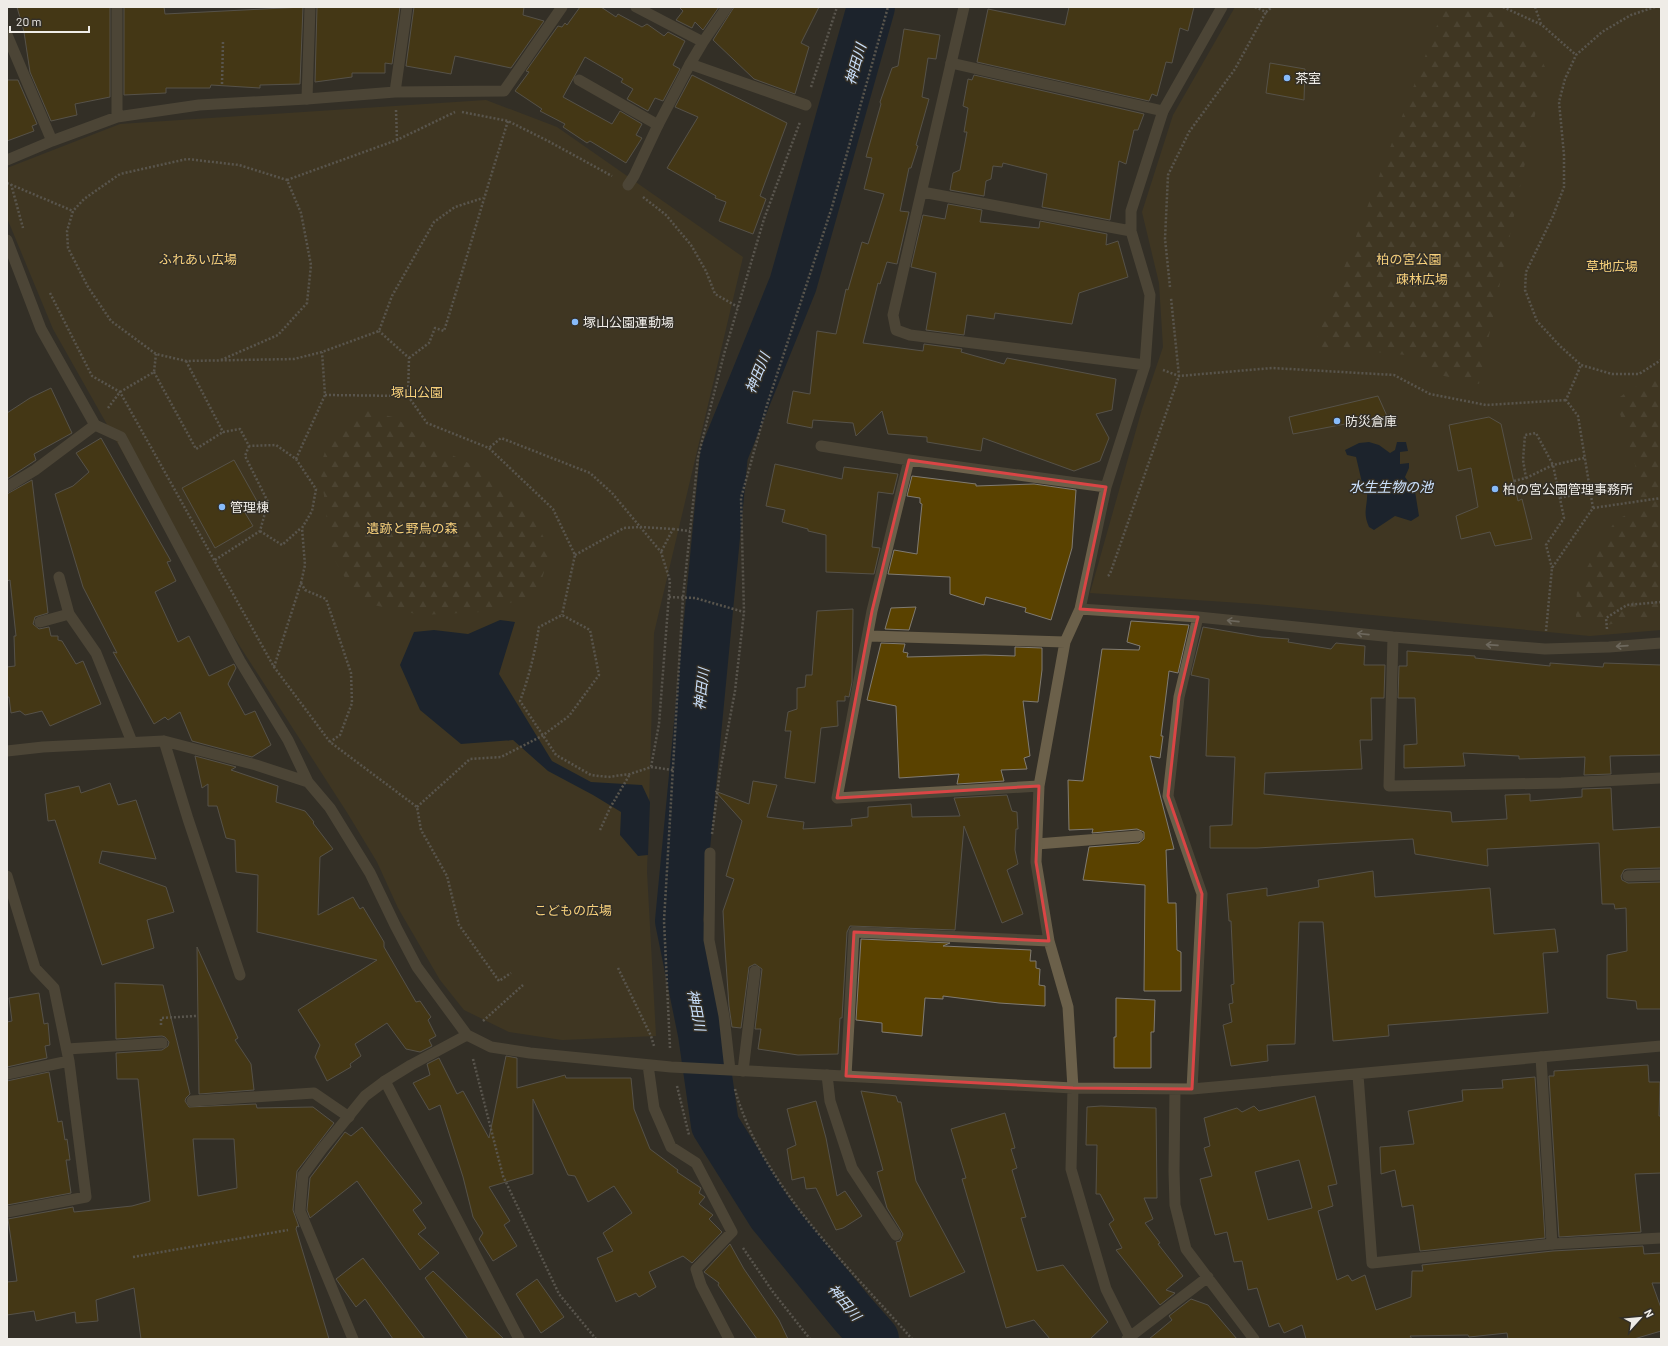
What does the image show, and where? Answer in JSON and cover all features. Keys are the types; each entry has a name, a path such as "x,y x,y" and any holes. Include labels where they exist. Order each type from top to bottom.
{"street":[{"path":"117,7 117,117"},
{"path":"307,99 310,7"},
{"path":"395,92 407,7"},
{"path":"7,160 52,141 117,117 199,104 307,99 395,92 504,91 562,7"},
{"path":"636,7 703,42"},
{"path":"628,185 634,176 658,125 690,64 727,7"},
{"path":"964,7 893,314 896,330 910,335 1145,365"},
{"path":"1208,1277 1130,1338 1106,1289 1071,1169 1073,1088 1068,1007 1049,941 1036,862 1039,786 1065,642 1080,609 1106,487 1145,365 1150,295 1131,231 1131,211 1163,111 1222,7"},
{"path":"7,35 52,141"},
{"path":"951,63 1163,111"},
{"path":"690,64 806,105"},
{"path":"579,80 658,125"},
{"path":"922,192 1131,231"},
{"path":"7,240 41,328 95,425 121,437 240,661 288,740 308,782 330,808 370,872 418,967 467,1035 491,1047 530,1053 682,1068 1073,1088 1192,1089 1661,1046"},
{"path":"7,487 35,470 95,425"},
{"path":"821,446 909,460 1106,487"},
{"path":"909,460 872,611 869,636 838,798 1039,786"},
{"path":"59,577 69,614 96,653 132,742"},
{"path":"1080,609 1545,649 1609,647 1661,643"},
{"path":"40,622 69,614"},
{"path":"1192,1089 1202,894 1168,796 1179,697 1198,618"},
{"path":"869,636 1065,642"},
{"path":"1393,637 1389,786 1561,783 1661,778"},
{"path":"7,751 43,747 164,740 256,765 308,782"},
{"path":"164,740 188,819 240,975"},
{"path":"1037,844 1138,836"},
{"path":"710,853 710,940 724,1016 726,1070"},
{"path":"1628,876 1661,875"},
{"path":"7,877 35,968 54,988 70,1061 86,1198 7,1212"},
{"path":"846,1076 854,932 1049,941"},
{"path":"742,1071 755,971"},
{"path":"353,1339 300,1211 302,1175 365,1096 385,1081 411,1065 467,1035"},
{"path":"67,1049 162,1043"},
{"path":"1541,1057 1552,1244"},
{"path":"7,1074 70,1061"},
{"path":"648,1064 654,1108 672,1147 696,1163 732,1232 696,1269 701,1285 729,1339"},
{"path":"1358,1074 1372,1263 1552,1244 1661,1238"},
{"path":"827,1075 830,1102 852,1168 896,1235"},
{"path":"385,1081 519,1339"},
{"path":"1175,1089 1175,1205 1186,1249 1208,1277 1240,1323 1254,1339"},
{"path":"192,1101 314,1093 349,1117"}],"path":[{"path":"696,1163 680,1094 671,1067 664,921 683,598 698,457 724,354 764,219 806,105 837,7"},
{"path":"710,853 720,771 735,691 744,612 741,498 767,405 832,207 888,7"},
{"path":"1255,7 1266,12 1272,7"},
{"path":"1503,7 1542,25 1576,55"},
{"path":"1535,7 1542,25"},
{"path":"1654,7 1632,15 1602,32 1576,55 1565,79 1558,102 1564,155 1564,187 1554,216 1526,272 1525,290 1537,321 1560,346 1582,365 1612,374 1639,374 1661,360"},
{"path":"222,103 223,41"},
{"path":"395,92 397,140"},
{"path":"409,358 429,343 435,328 444,331 477,225 483,198 508,121 456,111 397,140 287,180 239,164 187,159 120,174 84,199 73,211 67,231 68,248 88,288 111,322 156,354 186,361 294,359 322,352 379,331 392,296 434,222 455,207 483,198"},
{"path":"221,360 278,335 306,302 311,264 301,213 287,180"},
{"path":"7,183 73,211"},
{"path":"715,294 738,307"},
{"path":"379,331 409,358 408,396 427,423 489,448 553,509 575,555 562,615"},
{"path":"296,459 326,395 322,352"},
{"path":"156,354 154,372 196,449 223,432 240,429 248,446 245,456 268,502 260,531 215,560"},
{"path":"186,361 223,432"},
{"path":"1145,365 1179,376 1272,368 1394,375 1430,394 1486,405 1566,400"},
{"path":"1566,400 1582,365"},
{"path":"95,425 120,392 154,372"},
{"path":"326,395 408,396"},
{"path":"1552,568 1593,508 1578,416 1566,400"},
{"path":"1526,478 1523,460 1524,435 1536,433 1553,465 1564,518 1546,545 1552,568 1545,649"},
{"path":"489,448 501,438 590,473 612,493 661,552 670,581 659,724 651,766"},
{"path":"248,446 276,446 296,459 316,489 312,511 302,528 282,545 260,531"},
{"path":"1514,481 1526,478 1553,465 1584,458"},
{"path":"1560,498 1590,491"},
{"path":"1593,508 1661,498"},
{"path":"575,555 624,528 640,527 690,531"},
{"path":"274,667 302,583 304,566 302,528"},
{"path":"661,552 673,529"},
{"path":"302,583 305,590 326,599 351,673 352,703 340,735 330,742 418,807 422,830 447,876 459,925 500,981 511,973"},
{"path":"669,597 695,598 744,612"},
{"path":"1609,647 1606,618 1626,605 1661,602"},
{"path":"418,807 470,759 501,757 542,736 569,716 599,675 590,630 562,615"},
{"path":"562,615 539,627 535,652 520,701 542,736 556,755 591,775 608,777 630,774 651,766 673,770"},
{"path":"600,830 610,808 630,774"},
{"path":"618,968 651,1036 659,1066"},
{"path":"523,985 467,1035 503,1176 559,1294 596,1339"},
{"path":"162,1043 161,1018 196,1016"},
{"path":"726,1070 737,1100 760,1151 803,1216 912,1339"},
{"path":"133,1257 307,1227"},
{"path":"732,1232 773,1292 810,1339"}],"highlighted area":[{"path":"909,460 1106,487 1080,609 1198,617 1179,697 1168,796 1202,894 1192,1089 1073,1088 846,1076 854,932 1049,941 1036,862 1039,786 837,798 872,611"}],"green space":[{"name":"柏の宮公園","path":"1235,7 1661,7 1661,630 1590,636 1256,604 1090,593 1142,409 1163,347 1159,283 1142,212 1173,115"},
{"name":"疎林広場","path":"1444,7 1476,7 1506,18 1532,42 1545,67 1479,384 1431,373 1406,355 1314,346"},
{"name":"塚山公園","path":"486,100 557,127 743,257 654,633 647,872 656,1036 562,1040 509,1032 464,1010 440,980 398,908 377,862 348,814 178,550 53,329 7,218 7,168 120,124"},
{"path":"1661,379 1661,621 1626,621 1607,625 1576,618 1577,586 1600,544 1616,520 1642,507 1636,468 1616,400 1632,388"},
{"name":"遺跡と野鳥の森","path":"368,411 397,418 421,440 483,470 534,518 550,550 538,594 481,612 421,615 359,602 329,550 326,510 320,467 331,433"}],"water":[{"name":"水生生物の池","path":"1369,442 1379,445 1390,453 1395,450 1397,442 1406,442 1408,451 1400,452 1400,464 1409,463 1409,468 1405,477 1415,491 1419,516 1411,521 1395,516 1374,530 1369,527 1366,517 1367,492 1363,487 1356,457 1347,455 1345,450 1359,443"},
{"path":"500,620 515,622 499,674 552,761 591,782 642,785 650,802 648,855 638,856 620,835 621,812 548,771 513,740 461,744 420,710 400,665 414,632 434,630 468,634"}],"building":[{"path":"17,7 110,7 110,97 75,104 77,115 51,121 30,72 24,32"},
{"path":"124,7 164,7 165,14 303,7 300,84 260,85 260,88 211,85 210,88 166,88 166,93 124,95"},
{"path":"317,7 400,7 392,64 385,63 385,73 352,73 352,77 315,82"},
{"path":"414,7 524,7 523,15 544,21 511,68 455,56 451,74 406,66"},
{"path":"580,7 601,7 616,17 618,14 642,27 647,24 664,36 668,32 685,41 673,65 680,69 663,101 655,98 648,111 627,99 633,89 621,82 623,79 585,57 563,97 612,124 620,111 642,124 636,135 642,138 626,163 590,141 587,143 563,127 565,124 540,111 542,109 515,91 529,72 526,71 558,26 562,27 565,23 567,25"},
{"path":"679,7 719,7 703,30 695,22 692,28 676,20 683,11"},
{"path":"734,7 819,7 801,43 809,47 795,94 754,79 713,40"},
{"path":"1069,7 1194,7 1188,31 1180,28 1172,63 1166,62 1157,96 1152,94 1149,101 977,62 988,9 1065,25"},
{"path":"904,29 940,35 936,59 928,58 922,97 929,99 916,145 918,146 911,168 909,168 900,211 909,212 897,264 887,262 880,284 878,283 863,343 923,351 924,344 962,349 961,352 1004,364 1007,358 1116,379 1112,410 1096,414 1109,438 1100,461 1074,471 983,438 981,451 927,442 927,437 888,434 882,411 856,436 853,423 813,420 812,428 787,423 793,391 810,394 817,331 836,334 846,289 848,290 862,242 868,244 884,194 864,189 872,158 866,157 881,104 880,102 892,68 898,66"},
{"name":"茶室","path":"1270,63 1305,69 1304,100 1266,93"},
{"path":"692,75 787,123 760,196 766,199 753,234 719,221 726,202 715,198 716,196 667,168 698,117 675,107"},
{"path":"974,75 1144,114 1138,130 1134,130 1126,164 1119,161 1110,220 1042,207 1047,174 1003,163 1002,167 993,166 991,179 986,181 984,196 950,190 953,173 960,170 967,132 964,132 968,108 963,106 968,79 972,80"},
{"path":"7,80 18,80 37,124 32,126 34,131 7,141"},
{"path":"948,204 982,210 980,222 1039,228 1040,221 1107,234 1106,245 1118,241 1128,277 1079,293 1072,324 995,313 994,319 967,315 964,335 926,330 936,273 911,267 923,215 945,219"},
{"path":"51,388 72,433 34,454 36,460 7,479 7,413 30,398"},
{"name":"防災倉庫","path":"1378,396 1387,416 1293,434 1289,417"},
{"name":"柏の宮公園管理事務所","path":"1489,417 1501,424 1518,501 1522,499 1532,539 1495,546 1490,532 1461,539 1456,516 1478,507 1471,468 1458,471 1449,425"},
{"path":"101,438 171,561 167,562 176,581 155,592 178,642 189,636 209,676 234,664 236,668 228,684 245,715 255,711 271,745 252,757 192,741 180,712 168,720 165,717 154,724 113,652 117,653 83,587 55,494 73,486 89,472 76,453"},
{"name":"管理棟","path":"234,460 258,503 244,511 253,526 215,548 182,488"},
{"path":"775,464 842,479 844,467 898,474 893,494 878,492 872,547 880,548 874,574 826,572 826,535 808,531 808,529 782,522 785,510 766,506"},
{"path":"912,476 976,484 976,486 1034,484 1076,490 1072,548 1051,620 1025,612 1026,608 986,597 984,605 950,594 950,577 888,574 894,550 917,554 922,504 920,503 920,498 907,496"},
{"path":"32,480 48,613 35,617 33,624 39,629 49,627 51,636 58,636 58,640 62,641 76,664 83,661 101,704 50,726 42,711 25,715 20,711 11,713 9,697 7,697 7,667 15,666 14,636 16,636 10,580 7,581 7,494"},
{"path":"916,607 909,630 885,629 891,608"},
{"path":"853,609 852,682 849,697 845,696 845,701 837,701 838,726 821,728 815,783 785,778 791,731 785,731 788,712 797,709 797,688 805,687 806,675 812,675 817,611"},
{"path":"1131,621 1189,625 1178,673 1169,671 1161,736 1163,736 1160,758 1150,756 1174,849 1166,850 1168,903 1176,903 1177,950 1181,952 1181,991 1144,991 1145,885 1083,880 1089,847 1139,843 1144,839 1144,832 1137,829 1092,833 1093,829 1069,830 1068,780 1083,781 1102,649 1139,650 1140,646 1127,642"},
{"path":"1203,627 1261,637 1289,639 1288,642 1331,649 1336,643 1365,646 1364,665 1385,665 1384,698 1371,698 1372,740 1360,740 1362,769 1265,773 1264,794 1451,812 1452,822 1507,819 1505,795 1530,794 1530,801 1582,797 1582,789 1611,788 1613,830 1661,827 1661,868 1627,869 1624,870 1621,876 1622,880 1628,883 1661,882 1661,1009 1637,1009 1636,1001 1607,998 1607,955 1627,951 1626,908 1615,909 1614,904 1602,904 1599,843 1487,849 1488,866 1415,854 1413,839 1257,848 1210,848 1210,826 1232,825 1235,757 1206,756 1209,679 1191,675"},
{"path":"881,643 905,644 903,652 908,653 907,657 985,655 1015,656 1015,647 1042,648 1042,670 1038,702 1023,701 1030,756 1024,758 1027,769 1001,770 1004,781 957,784 959,774 899,778 896,706 867,700"},
{"path":"1407,651 1475,656 1475,658 1550,666 1550,663 1603,667 1604,663 1661,665 1661,755 1610,756 1611,774 1584,775 1585,757 1519,759 1519,756 1463,753 1465,766 1404,768 1404,745 1417,744 1415,698 1398,698 1399,666 1407,666"},
{"path":"195,756 236,767 231,770 278,786 276,802 305,811 314,822 313,823 333,849 320,857 318,915 353,897 360,909 363,907 384,942 384,947 416,1002 420,1001 431,1017 428,1020 436,1036 429,1040 432,1046 420,1052 406,1049 387,1023 355,1044 361,1056 350,1064 351,1067 327,1081 315,1057 320,1045 298,1010 377,960 257,932 258,875 236,872 235,840 226,838 217,806 208,806 208,784 202,788"},
{"path":"753,781 777,785 767,817 804,822 803,829 852,826 851,819 868,817 868,807 911,804 912,817 960,816 954,798 1007,795 1012,811 1017,812 1018,829 1016,829 1015,850 1018,864 1007,870 1023,914 1002,923 964,826 955,930 850,926 847,932 842,1018 840,1018 838,1054 798,1055 758,1049 761,1029 755,1029 762,969 755,964 749,967 741,1028 732,1027 729,1006 723,911 734,879 726,876 742,821 715,791 749,804"},
{"path":"110,783 118,805 136,800 156,859 102,851 99,863 166,887 174,912 147,920 154,948 102,965 55,820 48,821 45,794 79,786 81,793"},
{"path":"1373,871 1375,897 1490,888 1494,934 1555,929 1558,952 1543,953 1548,1013 1388,1025 1389,1036 1333,1041 1323,922 1299,922 1295,1044 1267,1045 1268,1061 1231,1066 1223,1025 1232,1022 1229,1004 1233,1003 1231,985 1234,984 1231,921 1229,921 1227,894 1267,888 1267,896 1319,887 1318,880"},
{"path":"861,939 950,943 943,946 1031,950 1030,961 1036,961 1036,968 1040,969 1039,985 1045,986 1045,1006 999,1003 943,996 943,999 925,998 922,1036 882,1032 882,1023 856,1020"},
{"path":"197,947 238,1038 235,1040 251,1064 254,1090 199,1094"},
{"path":"115,983 163,985 190,1094 185,1101 189,1107 256,1104 257,1108 313,1107 334,1123 297,1171 293,1210 299,1227 297,1226 296,1229 329,1339 141,1339 134,1288 96,1300 98,1321 76,1323 75,1312 36,1321 34,1311 7,1315 7,1282 17,1281 8,1219 73,1207 74,1212 132,1206 150,1201 138,1079 117,1079 116,1053 162,1050 168,1046 169,1042 162,1036 116,1039","holes":["193,1139 234,1139 237,1188 198,1196"]},
{"path":"39,993 44,1024 48,1023 50,1045 45,1046 47,1058 7,1067 7,1022 12,1021 9,998"},
{"path":"1116,998 1155,1000 1154,1032 1151,1032 1151,1068 1114,1068"},
{"path":"506,1056 517,1058 517,1088 565,1075 566,1078 631,1078 634,1109 650,1149 678,1170 677,1172 701,1188 699,1193 705,1197 699,1204 713,1215 709,1219 722,1232 692,1263 683,1256 649,1272 656,1287 639,1297 636,1293 616,1302 597,1258 613,1251 603,1233 632,1213 614,1186 588,1202 575,1176 568,1175 533,1099 533,1174 489,1187 510,1221 504,1225 517,1246 493,1261 479,1239 483,1233 473,1217 463,1177 440,1105 429,1110 413,1083 430,1075 427,1064 439,1058 457,1094 463,1091 489,1138"},
{"path":"1648,1065 1649,1082 1660,1082 1659,1116 1661,1116 1661,1173 1635,1174 1641,1232 1559,1237 1549,1076 1554,1076 1554,1071"},
{"path":"49,1072 58,1122 62,1121 65,1140 67,1139 70,1160 66,1160 71,1193 7,1205 7,1081"},
{"path":"1535,1077 1545,1238 1420,1251 1413,1205 1402,1207 1395,1170 1381,1174 1380,1147 1414,1144 1408,1111 1463,1101 1462,1090 1503,1088 1502,1080"},
{"path":"861,1091 896,1096 898,1102 901,1102 916,1181 965,1272 910,1297 896,1242 900,1241 903,1234 887,1208 877,1172 883,1170"},
{"path":"1315,1096 1337,1184 1328,1186 1333,1206 1318,1211 1337,1280 1348,1275 1352,1281 1365,1275 1376,1310 1411,1297 1412,1271 1423,1271 1422,1265 1553,1251 1643,1246 1644,1254 1661,1253 1661,1283 1652,1283 1661,1308 1661,1331 1634,1339 1508,1339 1507,1333 1469,1337 1468,1335 1410,1336 1412,1339 1306,1339 1302,1325 1284,1333 1279,1323 1269,1327 1257,1288 1248,1290 1242,1261 1234,1262 1227,1232 1215,1235 1200,1179 1212,1176 1204,1148 1210,1146 1204,1118 1237,1108 1242,1112 1254,1106 1259,1111","holes":["1299,1160 1312,1208 1268,1220 1255,1172"]},
{"path":"816,1101 826,1138 837,1196 845,1191 862,1216 843,1228 836,1230 816,1188 806,1189 804,1177 792,1180 787,1149 796,1145 787,1109"},
{"path":"1101,1106 1156,1108 1157,1198 1144,1198 1153,1219 1145,1223 1160,1243 1158,1244 1183,1276 1166,1290 1175,1293 1160,1305 1116,1250 1122,1248 1109,1224 1114,1220 1100,1194 1096,1194 1097,1145 1086,1145 1087,1107"},
{"path":"1005,1113 1015,1148 1011,1149 1017,1168 1012,1170 1026,1217 1021,1218 1037,1271 1063,1265 1108,1322 1090,1339 1050,1339 1034,1320 1006,1328 962,1179 966,1178 951,1129"},
{"path":"362,1127 422,1203 413,1210 426,1228 418,1234 439,1253 420,1270 357,1181 310,1218 307,1210 310,1178 345,1132 351,1136"},
{"path":"730,1244 744,1269 779,1320 788,1339 757,1339 718,1285 719,1283 704,1272"},
{"path":"363,1258 425,1339 393,1339 365,1299 356,1307 336,1279"},
{"path":"433,1271 504,1339 468,1339 425,1278"},
{"path":"537,1279 564,1317 541,1333 516,1294"},
{"path":"1191,1299 1208,1305 1237,1339 1149,1339 1172,1320 1169,1316"}],"waterway":[{"name":"神田川","path":"871,7 793,284 724,454 679,921 702,1034 715,1125 771,1214 875,1339"}],"place":[{"name":"茶室","path":"1287,78"},
{"name":"塚山公園運動場","path":"575,322"},
{"name":"防災倉庫","path":"1337,421"},
{"name":"柏の宮公園管理事務所","path":"1495,489"},
{"name":"管理棟","path":"222,507"}],"park label":[{"name":"ふれあい広場","path":"198,259"},
{"name":"草地広場","path":"1612,266"},
{"name":"こどもの広場","path":"573,910"}]}
